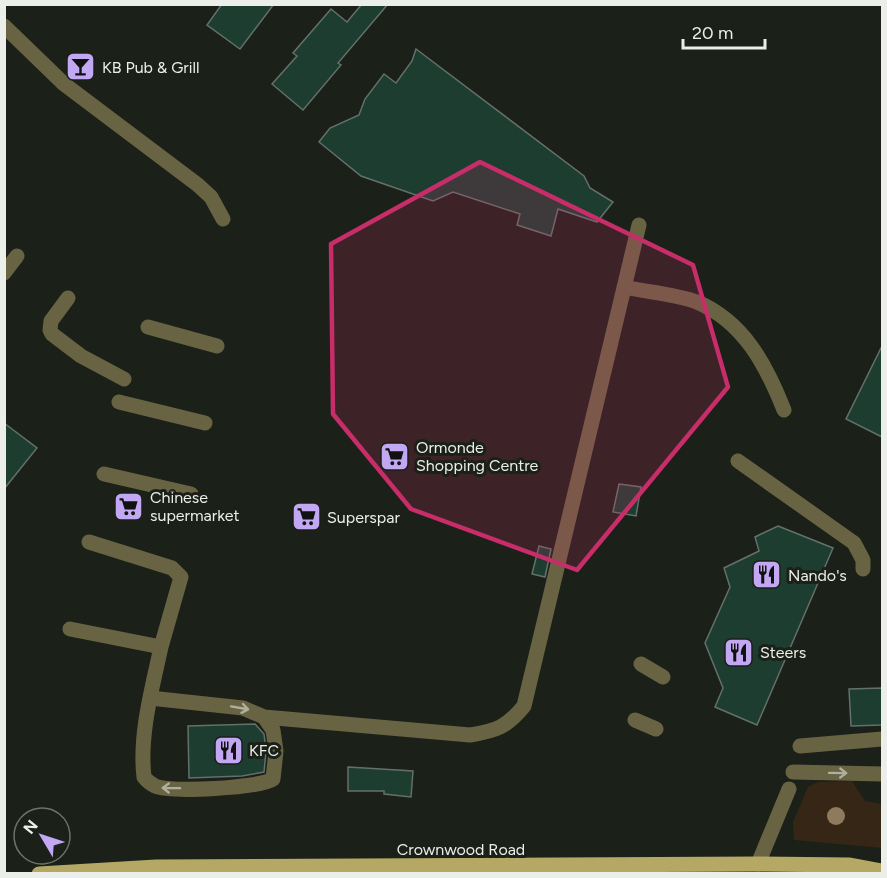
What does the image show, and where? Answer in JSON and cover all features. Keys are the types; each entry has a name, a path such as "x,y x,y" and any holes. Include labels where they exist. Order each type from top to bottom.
{"main road":[{"name":"Crownwood Road","path":"39,873 156,867 628,869 758,864 850,865 882,871"}],"lane":[{"path":"4,26 64,84 198,185 211,197 223,219"},
{"path":"150,698 243,708 264,717 470,735 494,731 511,722 524,706 639,225"},
{"path":"4,273 17,256"},
{"path":"624,287 696,302 728,320 748,340 765,366 784,410"},
{"path":"68,298 51,321 52,334 81,356 124,379"},
{"path":"148,327 217,346"},
{"path":"119,402 205,423"},
{"path":"738,461 854,543 863,560 863,569"},
{"path":"104,474 191,494"},
{"path":"88,542 153,561 181,574 150,698 143,768 148,781 161,788 220,789 269,782 275,774 276,752 273,730 264,717"},
{"path":"70,629 161,647"},
{"path":"641,664 663,677"},
{"path":"635,720 656,729"},
{"path":"800,746 882,740"},
{"path":"793,772 882,774"},
{"path":"758,864 789,789"}],"highlighted area":[{"path":"480,162 693,265 728,387 577,570 411,509 333,414 331,244"}],"shaded area":[{"path":"852,781 865,801 882,804 882,848 794,840 793,822 808,787 818,782"}],"building":[{"path":"222,4 274,4 240,49 207,25"},
{"path":"362,4 388,4 338,63 341,65 303,110 272,84 297,56 293,53 331,9 347,22"},
{"path":"416,49 584,176 590,188 613,202 597,222 558,209 551,236 517,225 520,214 453,192 433,201 361,176 319,142 330,128 359,115 365,99 384,74 396,83 412,61"},
{"path":"882,346 882,437 846,419"},
{"path":"4,423 37,448 4,489"},
{"path":"619,484 641,487 636,516 613,512"},
{"path":"778,526 833,548 757,725 715,707 723,688 705,643 730,587 724,568 759,551 755,537"},
{"path":"539,546 551,549 545,577 532,574"},
{"path":"882,688 882,725 851,726 849,689"},
{"name":"KFC","path":"255,724 264,734 266,751 264,772 242,776 189,778 188,726"},
{"path":"348,767 413,771 411,797 384,794 384,791 348,791"}],"place":[{"name":"KB Pub & Grill","path":"81,67"},
{"name":"Ormonde Shopping Centre","path":"395,456"},
{"name":"Chinese supermarket","path":"129,506"},
{"name":"Superspar","path":"306,517"},
{"name":"Nando's","path":"767,575"},
{"name":"Steers","path":"739,652"},
{"name":"KFC","path":"228,750"}]}
